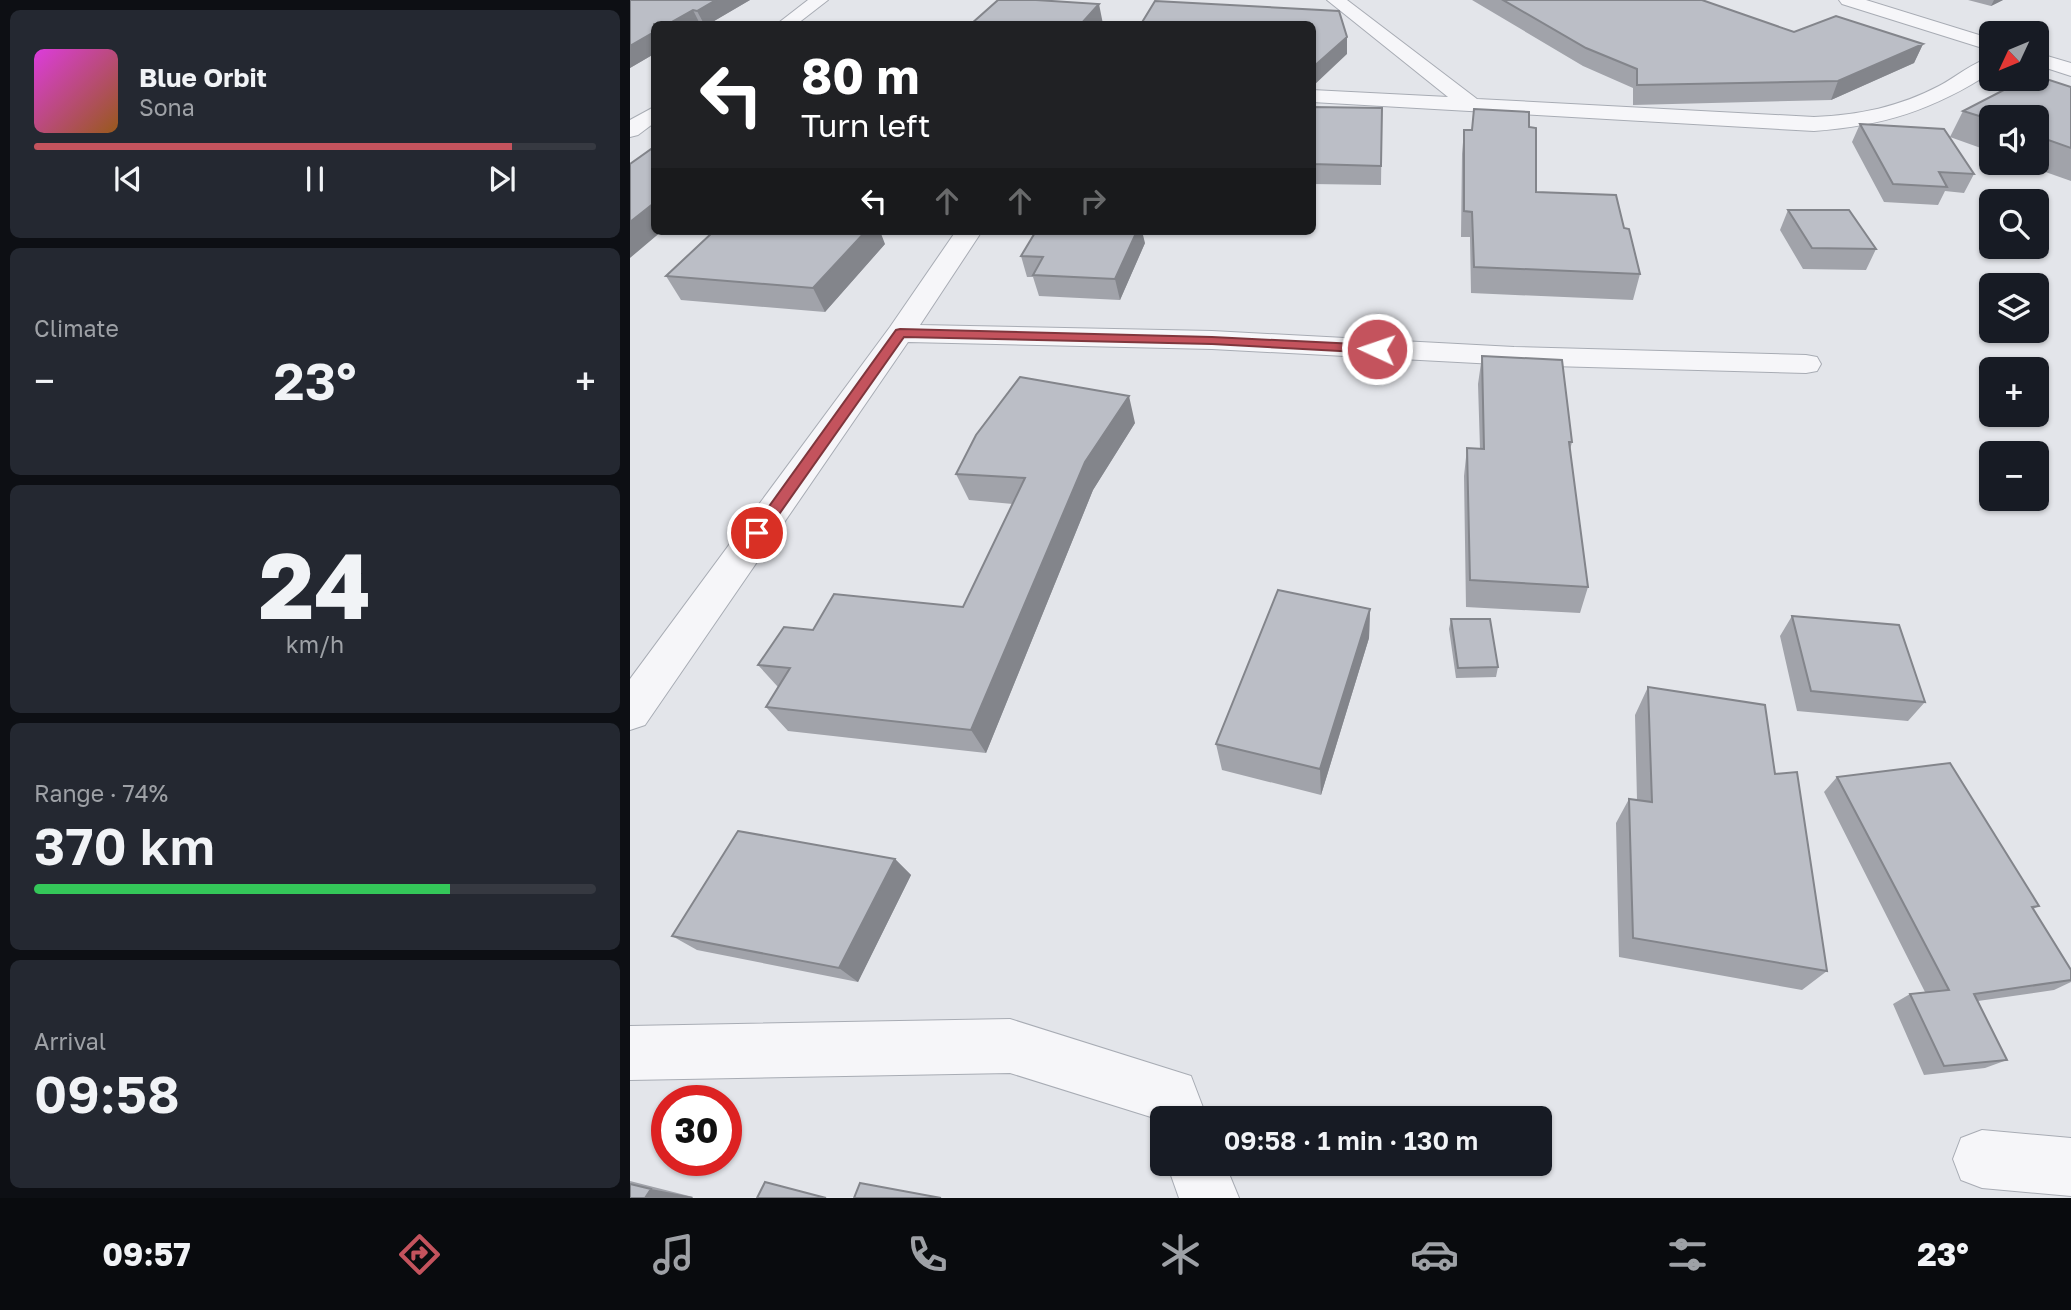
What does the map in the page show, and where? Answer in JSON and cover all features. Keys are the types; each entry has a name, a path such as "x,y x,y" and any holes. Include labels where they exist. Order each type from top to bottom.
{"street":[{"path":"790,21 819,0"},
{"path":"1336,0 1469,103"},
{"path":"1848,0 1979,41"},
{"path":"2049,63 2071,69"},
{"path":"1316,96 1814,124 1850,123 1882,118 1944,94 1979,71"},
{"path":"630,130 651,115"},
{"path":"630,712 900,333 966,235"},
{"path":"900,333 1212,340 1514,356 1806,364"},
{"path":"630,1052 1010,1046 1171,1096 1175,1106"},
{"path":"1982,1159 2071,1167"},
{"path":"1201,1176 1209,1198"}],"building":[{"path":"630,0 716,0 673,21 651,21 651,34 630,46"},
{"path":"998,0 1099,4 1084,21 974,21"},
{"path":"1503,0 1702,0 1794,32 1836,16 1923,44 1838,81 1637,85 1637,69 1586,48"},
{"path":"1155,1 1339,11 1347,37 1316,64 1316,21 1143,21"},
{"path":"2049,80 2071,87 2071,148 2049,140 2049,105 1979,105 1979,116 1963,111 2002,91 2049,91"},
{"path":"1316,107 1382,108 1381,166 1316,164"},
{"path":"1474,109 1529,112 1529,127 1536,128 1536,192 1616,195 1624,228 1629,229 1640,274 1474,267 1472,212 1464,211 1464,130 1472,130"},
{"path":"1860,124 1944,129 1974,174 1939,172 1947,187 1893,184"},
{"path":"651,149 651,205 630,222 630,164"},
{"path":"1788,210 1849,210 1876,249 1812,248"},
{"path":"710,235 862,235 813,288 666,276"},
{"path":"1034,235 1135,235 1115,279 1033,275 1043,257 1021,256"},
{"path":"1482,356 1562,360 1572,442 1569,442 1588,587 1470,580 1467,448 1484,449"},
{"path":"1020,377 1129,396 1085,462 971,730 766,707 790,668 758,665 784,627 813,630 834,594 963,607 1025,478 956,474 976,435"},
{"path":"1278,590 1370,609 1320,769 1216,744"},
{"path":"1792,616 1899,625 1925,702 1811,691"},
{"path":"1451,619 1490,619 1498,667 1458,668"},
{"path":"1648,687 1765,705 1775,774 1797,772 1827,971 1633,938 1629,799 1652,802"},
{"path":"1950,763 2039,906 2032,907 2071,970 2071,980 1974,994 2007,1060 1944,1066 1910,994 1949,990 1837,777"},
{"path":"738,831 895,859 839,968 672,936"},
{"path":"765,1182 826,1198 757,1198"},
{"path":"860,1183 941,1198 854,1198"},
{"path":"630,1184 651,1189 645,1198 630,1198"}],"route":[{"path":"757,533 900,333 1212,340 1377,349"}]}
